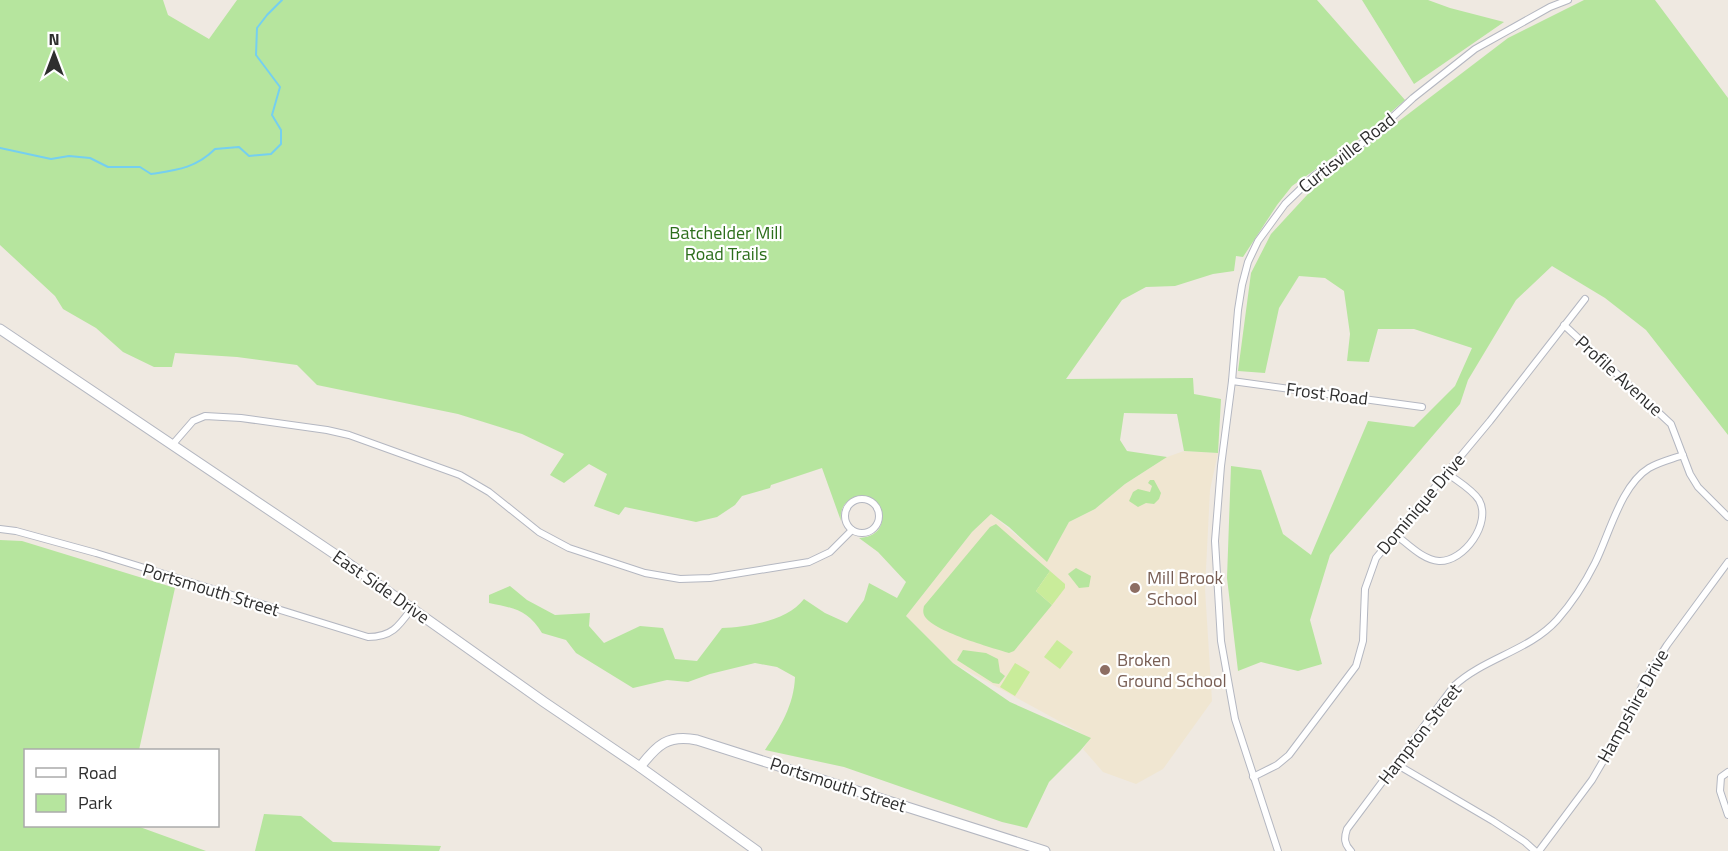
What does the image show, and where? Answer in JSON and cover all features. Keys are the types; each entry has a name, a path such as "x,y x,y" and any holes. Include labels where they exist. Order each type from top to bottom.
{"main road":[{"name":"East Side Drive","path":"0,329 412,608 757,851"},
{"name":"Portsmouth Street","path":"640,767 652,752 665,742 680,738 697,740 1045,851"}],"street":[{"name":"Curtisville Road","path":"1278,851 1235,719 1222,656 1215,541 1221,466 1242,285 1248,262 1258,241 1285,204 1315,175 1370,138 1413,98 1475,49 1550,7 1568,0"},
{"name":"Dominique Drive","path":"1253,777 1277,765 1289,755 1352,673 1362,649 1363,601 1376,558 1447,473 1585,299"},
{"name":"Profile Avenue","path":"1564,325 1665,417 1675,431 1690,474 1698,487 1728,517"},
{"name":"Frost Road","path":"1232,381 1422,407"},
{"path":"173,444 193,421 205,416 242,418 349,435 460,475 489,492 528,524 559,543 645,573 666,577 695,580 809,562 830,552 852,530"},
{"name":"Hampton Street","path":"1351,851 1345,844 1344,836 1347,829 1433,712 1471,671 1535,638 1557,619 1584,583 1620,506 1636,479 1649,468 1683,455"},
{"path":"1396,535 1432,560 1449,560 1464,550 1481,526 1482,507 1474,495 1447,473"},
{"path":"863,499 872,503 879,515 876,524 865,533 852,530 845,517 850,504 863,499"},
{"name":"Portsmouth Street","path":"0,529 16,531 96,553 368,638 390,633 399,626 412,608"},
{"name":"Hampshire Drive","path":"1537,851 1592,780 1623,727 1646,678 1728,562"},
{"path":"1396,764 1493,821 1537,851"},
{"path":"1728,772 1721,777 1719,787 1728,815"}],"shaded area":[{"path":"1184,451 1218,453 1210,490 1205,589 1212,701 1163,769 1136,784 1103,772 1083,749 1090,738 953,663 906,616 972,532 991,514 1047,561 1069,522 1095,509 1125,484 1167,457"}],"green space":[{"name":"Batchelder Mill Road Trails","path":"0,0 163,0 168,15 209,39 237,0 1317,0 1405,100 1367,133 1292,186 1243,257 1236,256 1234,271 1213,274 1175,286 1146,287 1122,300 1066,379 1193,378 1194,394 1221,399 1218,453 1184,451 1177,414 1124,413 1120,440 1127,451 1167,457 1125,484 1095,509 1069,522 1047,562 1009,527 991,514 972,532 906,616 953,663 1010,702 1091,738 1049,782 1027,828 1002,822 844,767 765,750 785,716 794,687 795,677 777,667 755,663 688,682 667,680 633,688 576,653 566,640 542,633 531,619 520,611 489,603 489,595 510,586 527,600 555,615 590,613 589,626 604,643 640,626 663,628 675,659 697,661 722,628 755,624 777,618 797,607 804,599 825,613 847,623 864,600 869,583 897,598 906,582 878,552 859,538 872,535 879,528 882,520 881,511 876,503 869,497 859,496 849,500 842,509 841,521 822,468 742,496 735,505 717,517 696,522 625,507 619,515 594,506 607,474 589,464 564,483 550,475 564,454 522,434 458,414 317,385 297,365 237,357 175,353 172,367 154,367 123,352 96,328 63,309 55,296 0,245"},
{"path":"1362,0 1428,0 1504,22 1414,84"},
{"path":"1584,0 1655,0 1728,98 1728,435 1646,330 1605,298 1552,266 1516,300 1468,380 1460,404 1330,555 1310,620 1322,664 1298,671 1261,662 1238,671 1227,578 1231,466 1261,470 1283,534 1311,555 1368,421 1414,427 1455,386 1472,348 1414,329 1378,329 1369,362 1347,361 1350,334 1344,291 1325,278 1299,276 1279,308 1265,373 1238,371 1251,273 1271,234 1319,182 1508,38"},
{"path":"1154,480 1161,493 1154,504 1146,503 1138,507 1129,501 1133,492 1138,489 1150,492 1152,486 1148,483"},
{"path":"996,524 1050,571 1036,591 1052,605 1014,651 1009,653 950,633 929,621 923,612 924,606 990,527"},
{"path":"0,540 22,541 175,588 139,749 24,749 24,827 140,827 206,851 0,851"},
{"path":"1076,568 1091,576 1089,587 1079,588 1068,574"},
{"path":"1050,571 1065,584 1065,588 1052,605 1036,591"},
{"path":"1057,640 1073,652 1060,669 1044,657"},
{"path":"963,650 986,653 998,659 1000,672 1005,676 999,684 993,683 957,660"},
{"path":"1015,663 1030,672 1015,696 1000,687"},
{"path":"264,814 301,816 333,842 441,846 439,851 255,851"}],"waterway":[{"path":"0,148 51,159 69,156 90,158 108,167 140,167 151,174 193,164 215,149 239,147 249,156 271,154 281,144 281,130 272,115 280,87 256,55 257,28 282,0"}],"place":[{"name":"Mill Brook School","path":"1135,588"},
{"name":"Broken Ground School","path":"1105,670"}]}
